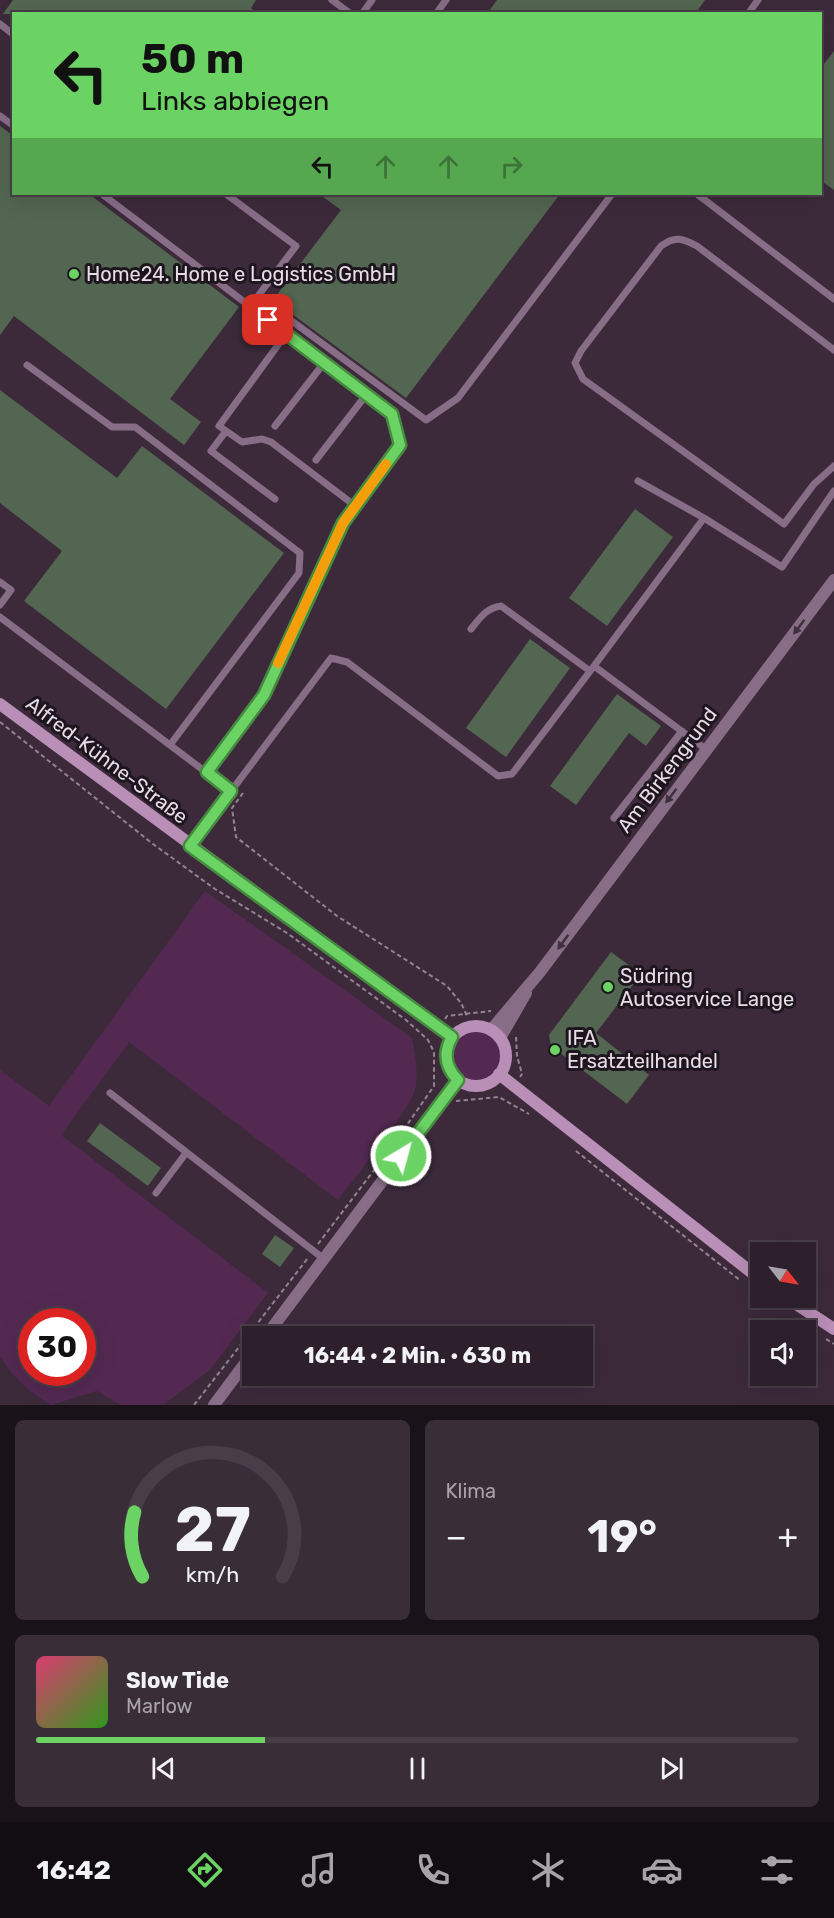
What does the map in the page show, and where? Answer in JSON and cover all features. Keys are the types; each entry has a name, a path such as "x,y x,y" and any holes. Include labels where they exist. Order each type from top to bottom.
{"main road":[{"name":"Alfred-Kühne-Straße","path":"0,704 452,1037"},
{"path":"470,1026 495,1034 506,1056 499,1074 480,1085 458,1080 446,1060 448,1044 452,1037 470,1026"},
{"path":"499,1074 750,1271"},
{"path":"802,1308 834,1329"}],"street":[{"name":"Am Birkengrund","path":"495,1034 834,580"},
{"path":"274,1326 458,1080"},
{"path":"214,1405 242,1367"}],"lane":[{"path":"332,0 348,12"},
{"path":"103,195 392,414 400,445 343,523 264,695 207,772"},
{"path":"227,195 296,246 258,296 426,420 458,398 611,195"},
{"path":"698,195 834,299"},
{"path":"834,350 697,246 682,238 670,239 661,246 581,351 575,363 583,379 784,524 814,484 834,466"},
{"path":"286,334 219,426 242,442 262,439 271,442 354,505"},
{"path":"274,426 324,363"},
{"path":"27,365 112,427 135,427 300,553 299,573 170,745"},
{"path":"316,460 366,395"},
{"path":"226,431 211,451 275,500"},
{"path":"638,481 704,518 782,567 834,491"},
{"path":"190,846 331,658 346,662 498,776 512,774 704,518"},
{"path":"0,582 12,590 0,605"},
{"path":"471,629 482,615 501,606 707,750"},
{"path":"0,617 231,791"},
{"path":"614,818 682,731"},
{"path":"110,1093 324,1260"},
{"path":"156,1192 186,1153"}],"path":[{"path":"0,722 153,844 215,889 287,933 406,1020 428,1040 434,1052 434,1086"},
{"path":"244,791 232,808 236,837 337,916 447,986 461,1003 466,1016"},
{"path":"445,1018 497,1012"},
{"path":"516,1035 517,1056 522,1074 520,1077"},
{"path":"428,1040 432,1036"},
{"path":"503,1099 507,1094"},
{"path":"455,1100 458,1102 494,1097 503,1099 536,1119"},
{"path":"573,1149 743,1282"}],"shaded area":[{"path":"205,891 412,1038 417,1073 416,1085 405,1110 338,1200 129,1042 61,1135 268,1293 210,1370 163,1405 121,1405 97,1391 51,1405 24,1386 96,1386 96,1308 18,1308 18,1379 0,1356 0,1070 49,1106"},
{"path":"476,1032 493,1039 500,1056 493,1073 476,1080 459,1073 452,1056 459,1039"}],"building":[{"path":"13,0 256,0 251,8 256,12 12,12 12,14 3,14"},
{"path":"497,0 705,0 696,12 488,12"},
{"path":"834,51 834,190 822,181 822,66"},
{"path":"0,126 12,135 12,195 90,195 239,307 170,399 201,422 184,445 14,316 0,335"},
{"path":"320,195 559,195 406,398 273,300 341,210"},
{"path":"0,390 117,478 142,446 284,553 166,709 24,601 62,551 0,503"},
{"path":"635,509 673,537 607,626 569,598"},
{"path":"530,639 570,668 506,757 466,728"},
{"path":"617,694 661,726 646,746 629,733 576,805 550,786"},
{"path":"611,952 641,974 596,1033 649,1075 627,1104 551,1046 549,1035"},
{"path":"100,1123 161,1168 148,1186 87,1141"},
{"path":"275,1235 294,1248 280,1267 262,1254"}],"slow traffic":[{"path":"278,663 343,523 386,464"}],"place":[{"name":"Home24. Home e Logistics GmbH","path":"74,274"},
{"name":"Südring Autoservice Lange","path":"608,987"},
{"name":"IFA Ersatzteilhandel","path":"555,1050"}],"route":[{"path":"268,320 392,414 400,445 343,523 264,695 207,772 231,791 190,846 452,1037 448,1044 446,1060 452,1074 458,1080 401,1156"}]}
